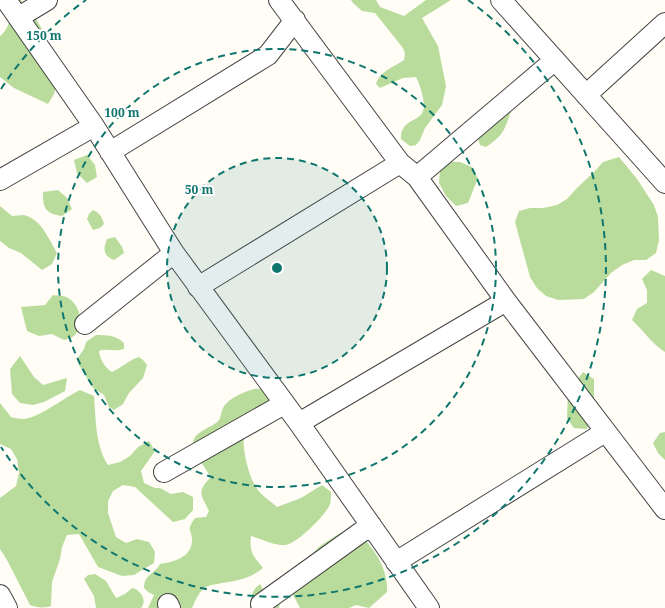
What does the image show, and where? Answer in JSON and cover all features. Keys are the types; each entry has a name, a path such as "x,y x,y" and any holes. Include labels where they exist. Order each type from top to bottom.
{"street":[{"path":"6,0 94,126 174,253 299,423 429,608"},
{"path":"19,17 47,0"},
{"path":"279,0 400,163 417,177 506,301 665,509"},
{"path":"501,0 665,183"},
{"path":"110,152 268,55 295,20"},
{"path":"586,95 665,23"},
{"path":"417,177 554,60"},
{"path":"0,180 94,126"},
{"path":"198,287 400,163"},
{"path":"85,324 174,253"},
{"path":"299,423 506,301"},
{"path":"164,472 284,404"},
{"path":"396,562 606,432"},
{"path":"261,604 371,525"},
{"path":"0,595 7,608"}],"green space":[{"path":"10,0 21,0 31,10 43,31 57,83 54,94 48,104 14,88 0,77 0,36 7,28 10,15"},
{"path":"351,0 376,0 380,7 404,16 426,0 451,0 422,18 438,46 446,86 442,105 425,128 416,145 410,146 401,139 404,128 407,124 421,115 423,111 423,98 418,80 416,77 403,78 380,88 376,84 384,73 404,60 405,54 403,48 375,13 362,11"},
{"path":"513,106 504,130 498,138 486,147 480,145 476,132"},
{"path":"87,155 95,165 97,177 87,183 77,173 74,160"},
{"path":"619,157 637,179 654,205 658,217 659,240 656,253 646,260 634,260 622,265 611,273 594,292 584,299 558,300 546,296 537,288 530,277 515,222 519,211 530,208 543,208 557,205 567,199 603,162"},
{"path":"450,162 460,162 472,167 478,178 468,203 456,206 446,196 439,183 440,170"},
{"path":"58,190 67,198 72,209 62,216 49,212 46,209 44,202 43,192"},
{"path":"0,206 12,216 24,215 30,217 40,225 57,253 52,264 42,270 21,253 9,248 0,241"},
{"path":"93,210 97,212 104,224 100,228 93,230 87,219"},
{"path":"115,237 124,253 114,260 106,254 105,246 107,239"},
{"path":"651,270 665,276 665,352 660,349 632,320 637,309 647,303 647,290 642,279"},
{"path":"53,295 68,298 76,305 80,315 80,326 78,331 74,336 64,340 52,334 39,336 27,331 21,307 45,305"},
{"path":"96,335 108,335 115,337 124,343 124,349 99,351 103,363 112,372 139,357 147,365 143,378 129,393 123,404 114,410 109,407 104,395 93,388 77,359 84,349 86,342"},
{"path":"20,356 34,377 43,385 67,378 65,391 44,402 33,405 20,403 12,394 10,369"},
{"path":"583,372 594,379 594,409 587,429 574,428 567,418 568,392"},
{"path":"254,389 266,391 272,394 276,399 244,438 244,449 247,463 253,482 258,490 277,507 301,498 322,485 331,492 330,504 323,515 310,529 289,544 276,544 251,536 252,554 263,568 249,577 205,587 198,595 192,608 148,608 154,595 144,588 144,583 160,564 177,560 186,554 191,545 191,525 195,518 206,517 209,511 201,493 203,486 211,477 195,452 193,445 194,440 199,433 219,420 225,404 232,398"},
{"path":"80,390 94,396 98,440 108,465 120,462 130,456 138,447 149,441 155,451 141,471 144,483 155,488 160,488 171,494 183,492 193,497 193,510 185,519 173,522 135,487 123,485 113,491 108,501 108,513 116,537 126,543 137,539 149,542 155,552 154,563 134,575 122,576 98,567 79,534 67,535 52,582 51,606 35,607 30,605 0,549 0,498 16,486 19,473 17,459 11,449 0,444 0,403 11,417 24,419 37,415"},
{"path":"665,432 665,460 658,453 653,443 660,433"},
{"path":"340,533 360,534 371,547 380,560 383,568 387,583 387,592 369,608 356,605 349,608 300,608 290,589 300,566 320,546"},
{"path":"95,574 106,581 116,598 125,594 132,588 138,591 144,602 141,608 96,608 94,596 84,579 88,575"},
{"path":"260,584 266,595 280,601 279,608 250,608 253,592"}]}
